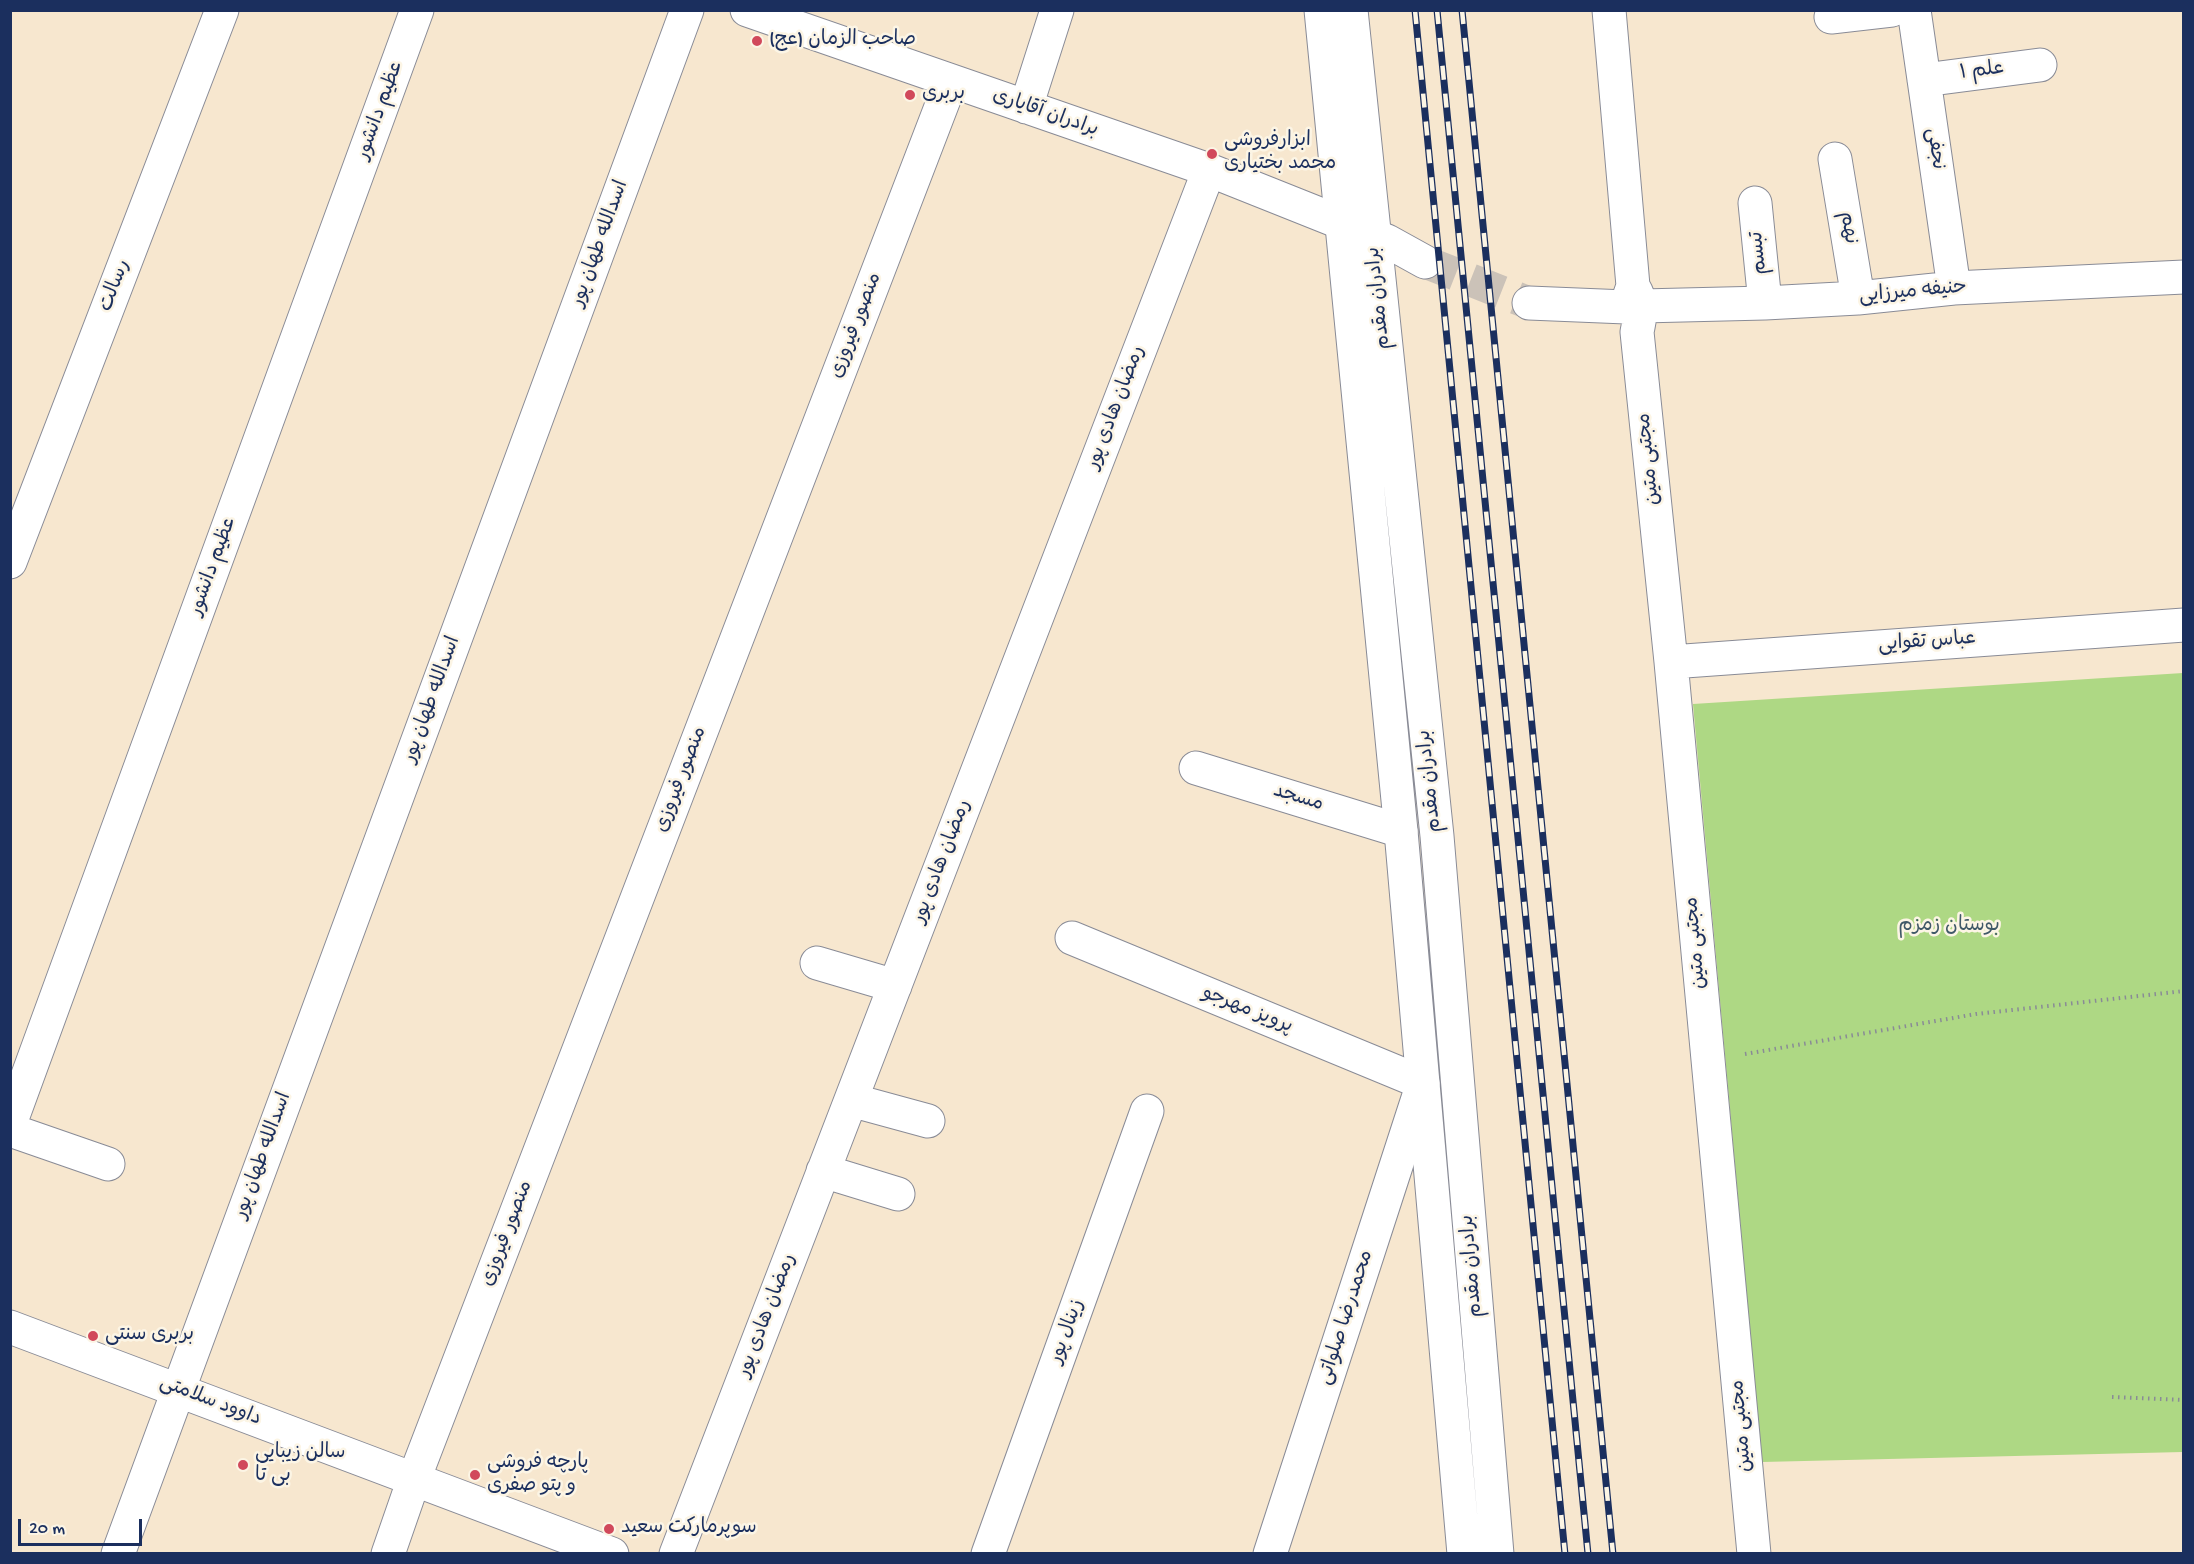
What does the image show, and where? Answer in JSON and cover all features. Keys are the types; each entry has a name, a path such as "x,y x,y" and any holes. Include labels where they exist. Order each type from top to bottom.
{"street":[{"name":"رسالت","path":"10,562 222,10"},
{"name":"عظیم دانشور","path":"10,1124 417,10"},
{"name":"اسدالله طهان پور","path":"118,1554 687,10"},
{"path":"1026,107 1057,10"},
{"name":"برادران مقدم","path":"1321,10 1401,831 1464,1554"},
{"name":"برادران مقدم","path":"1351,10 1437,836 1497,1554"},
{"name":"مجتبی متین","path":"1609,10 1634,308 1671,662 1754,1554"},
{"path":"1831,16 1892,10"},
{"name":"نجفی","path":"1914,10 1954,288"},
{"name":"برادران آقایاری","path":"748,11 1209,170 1373,235 1425,262"},
{"name":"علم ۱","path":"1924,80 2040,65"},
{"name":"منصور فیروزی","path":"388,1554 414,1479 951,81"},
{"name":"نهم","path":"1835,159 1858,298"},
{"name":"رمضان هادی پور","path":"676,1554 1209,170"},
{"name":"تبسم","path":"1755,203 1766,303"},
{"name":"حنیفه میرزایی","path":"1529,303 1634,308 1766,303 1858,298 1954,288 2184,277"},
{"name":"عباس تقوایی","path":"1671,662 2184,625"},
{"name":"مسجد","path":"1196,768 1401,831"},
{"name":"پرویز مهرجو","path":"1072,938 1423,1083"},
{"path":"817,963 895,986"},
{"name":"محمدرضا صلواتی","path":"1270,1554 1423,1083"},
{"path":"851,1100 928,1121"},
{"name":"زینال پور","path":"988,1554 1147,1111"},
{"path":"10,1130 108,1164"},
{"path":"823,1171 898,1194"},
{"name":"داوود سلامتی","path":"10,1327 612,1554"}],"path":[{"path":"1708,1061 1976,1014 2184,991"},
{"path":"2112,1397 2184,1400"}],"green space":[{"name":"بوستان زمزم","path":"2183,673 2183,1452 1762,1462 1693,704"}],"tunnel":[{"path":"1425,262 1529,303"}],"railway":[{"path":"1415,10 1565,1554"},
{"path":"1437,10 1588,1554"},
{"path":"1462,10 1613,1554"}],"place":[{"name":"صاحب الزمان (عج)","path":"757,41"},
{"name":"بربری","path":"910,95"},
{"name":"ابزارفروشی محمد بختیاری","path":"1212,154"},
{"name":"بربری سنتی","path":"93,1336"},
{"name":"سالن زیبایی بی تا","path":"243,1465"},
{"name":"پارچه فروشی و پتو صفری","path":"475,1475"},
{"name":"سوپرمارکت سعید","path":"609,1529"}]}
